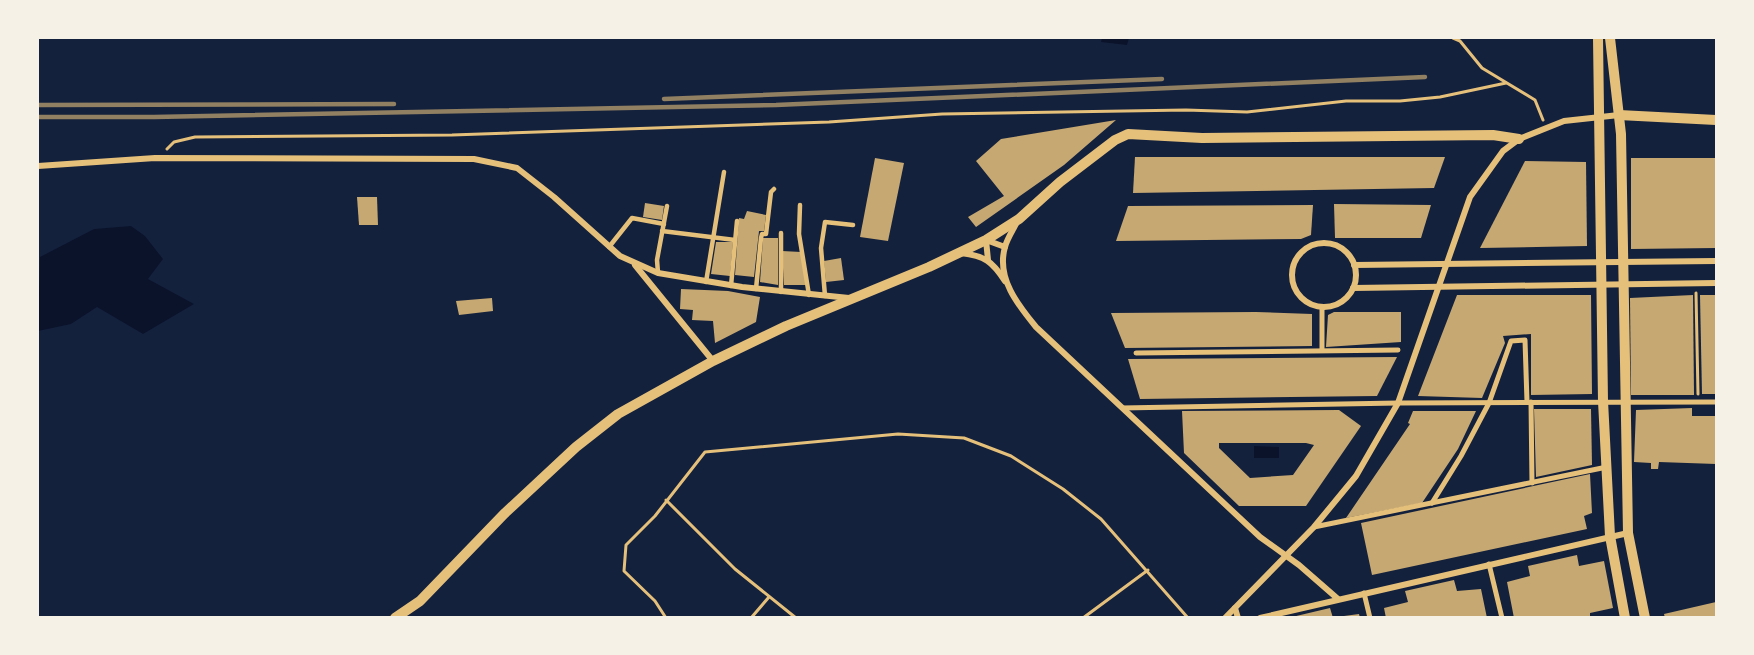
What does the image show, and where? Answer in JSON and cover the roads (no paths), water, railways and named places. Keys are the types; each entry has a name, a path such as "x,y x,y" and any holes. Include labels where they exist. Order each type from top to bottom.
{"street":[{"path":"1598,38 1603,401 1610,536 1625,618"},
{"path":"1610,38 1618,114 1628,533 1645,618"},
{"path":"1226,618 1314,527 1356,476 1398,403 1470,197 1503,151 1519,139 1546,127 1564,121 1600,115 1716,120"},
{"path":"395,618 420,600 504,514 576,447 618,414 713,361 786,326 929,267 986,240 1019,219 1060,182 1115,140 1128,134 1202,138 1493,135 1519,139"},
{"path":"38,166 155,158 464,158 517,168 555,197 609,247 635,264 658,273 731,286 853,299"},
{"path":"1007,284 1005,247 1019,219"},
{"path":"986,240 1005,247"},
{"path":"986,240 989,262"},
{"path":"1323,243 1342,249 1354,265 1353,288 1340,302 1322,307 1302,298 1296,290 1292,269 1296,259 1303,251 1323,243"},
{"path":"955,253 981,255 989,262 1036,327 1260,537 1287,555 1338,599"},
{"path":"1354,265 1446,266 1601,260 1622,262 1716,261"},
{"path":"635,264 713,361"},
{"path":"1353,288 1716,283"},
{"path":"1322,307 1322,350"},
{"path":"1432,503 1461,456 1489,403 1511,341 1525,340 1532,483"},
{"path":"1136,353 1398,350"},
{"path":"1122,408 1398,403 1716,402"},
{"path":"1314,527 1607,467"},
{"path":"1260,618 1628,533"},
{"path":"1489,564 1502,618"},
{"path":"1364,593 1370,618"},
{"path":"1235,608 1238,618"}],"lane":[{"path":"706,282 724,172"},
{"path":"756,289 761,238 762,234 766,234 771,192 774,189"},
{"path":"800,205 799,234 809,294"},
{"path":"658,273 657,260 667,206"},
{"path":"609,247 632,218 664,224"},
{"path":"731,286 737,220"},
{"path":"825,296 821,248 825,222 854,225"},
{"path":"662,231 735,240"},
{"path":"781,233 781,292"}],"water":[{"path":"1102,38 1129,38 1127,45 1101,42"},
{"path":"131,226 145,236 163,259 148,279 194,304 143,334 97,307 71,324 38,331 40,257 94,229"},
{"path":"1254,446 1279,447 1279,458 1254,458"}],"railway":[{"path":"38,117 154,117 776,105 1425,77"},
{"path":"664,99 1162,79"},
{"path":"38,105 394,104"}]}
